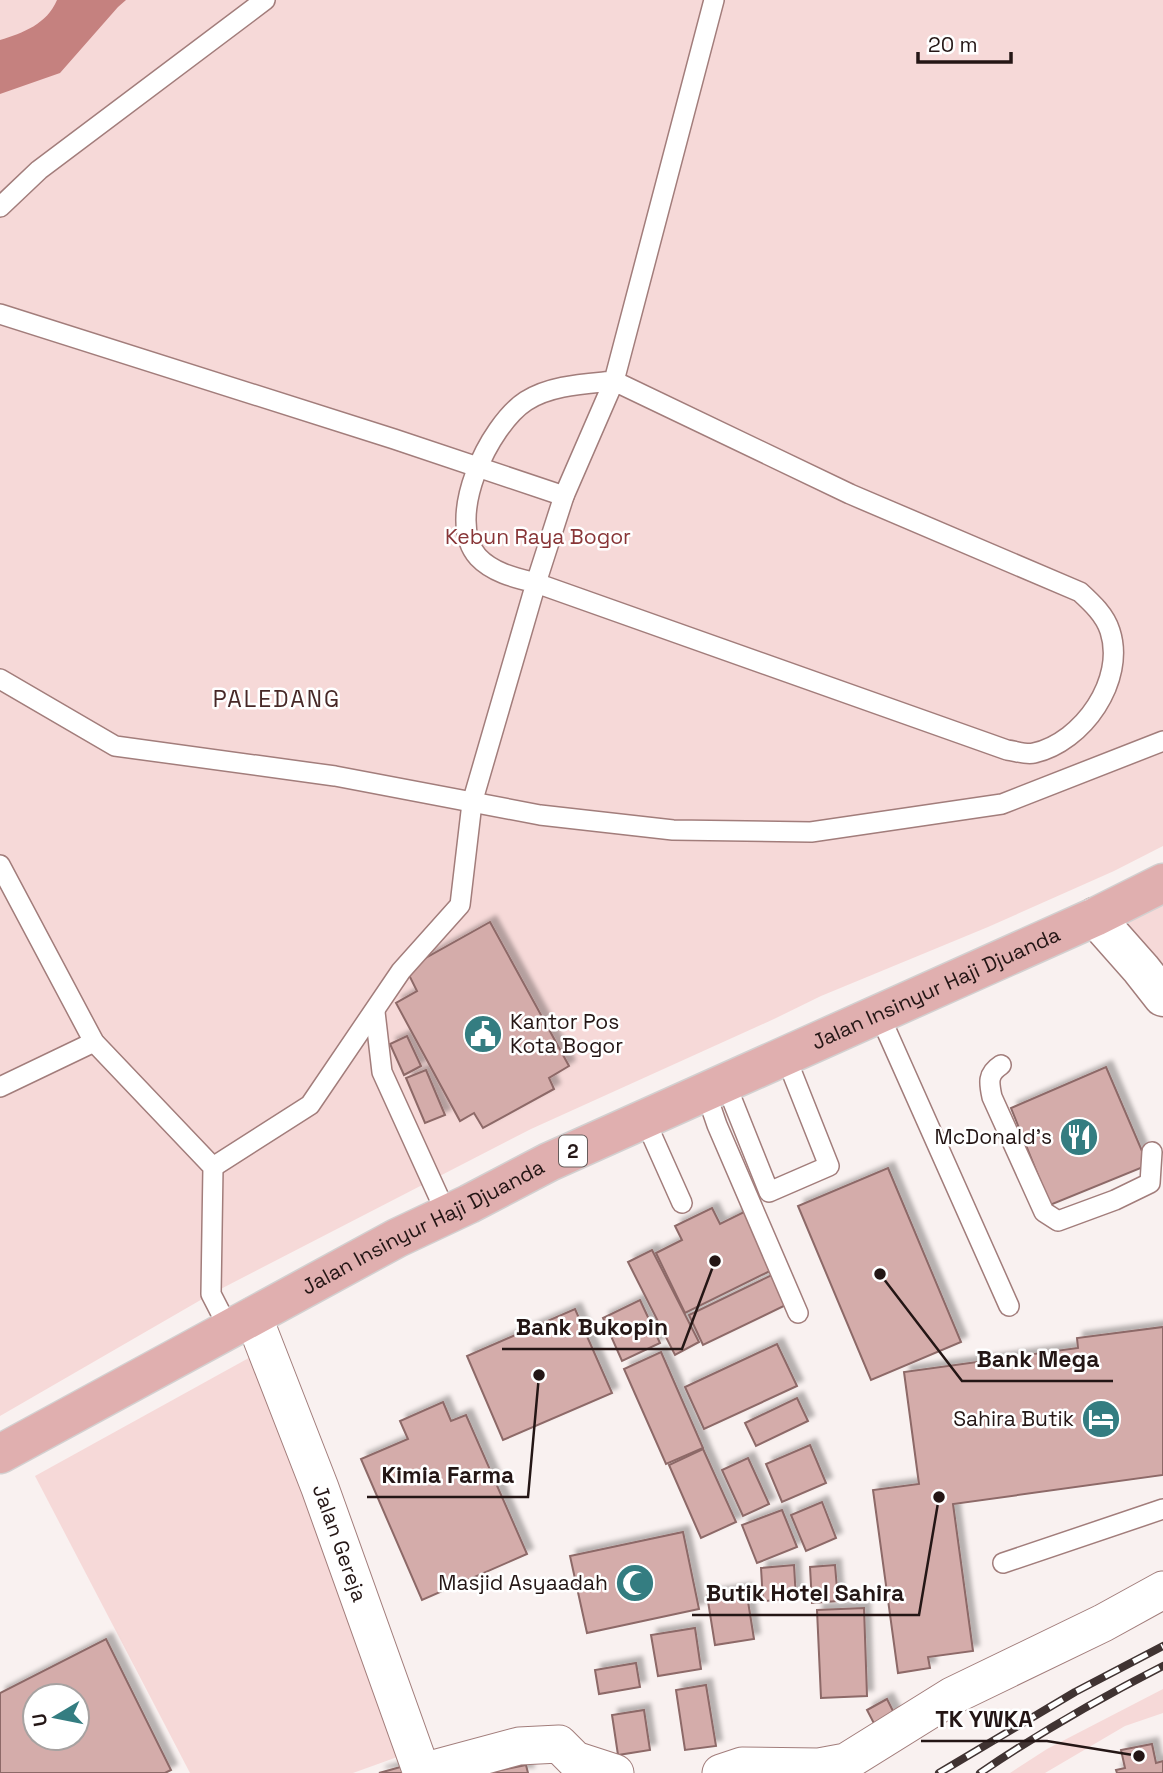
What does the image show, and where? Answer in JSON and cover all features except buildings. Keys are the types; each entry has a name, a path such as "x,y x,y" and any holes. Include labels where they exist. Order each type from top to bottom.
{"main road":[{"name":"Jalan Insinyur Haji Djuanda","path":"0,1454 397,1238 549,1162 1095,917 1163,883"}],"street":[{"path":"1095,917 1163,997"},
{"name":"Jalan Gereja","path":"241,1322 320,1489 422,1772"},
{"path":"721,1773 742,1766 819,1767 846,1762 952,1696 1103,1623 1163,1590"},
{"path":"422,1772 519,1746 559,1744 575,1760 615,1773"}],"lane":[{"path":"0,207 39,170 265,0"},
{"path":"213,1167 310,1105 406,965 460,905 472,803 564,496 614,381 714,0"},
{"path":"0,314 564,496"},
{"path":"614,381 850,494 1080,592 1098,610 1110,630 1115,663 1108,688 1083,723 1057,745 1032,754 1007,750 491,568 472,549 466,508 477,468 478,461 507,418 526,401 561,387 614,381"},
{"path":"0,679 115,746 335,776 540,815 673,830 811,832 1002,804 1163,741"},
{"path":"0,865 94,1042 213,1167 211,1294 241,1322"},
{"path":"375,1012 382,1072 447,1214"},
{"path":"879,1014 1009,1306"},
{"path":"0,1087 94,1042"},
{"path":"715,1086 769,1192 829,1166 785,1055"},
{"path":"1001,1065 992,1070 989,1081 992,1097 1044,1212 1058,1221 1150,1183 1152,1152"},
{"path":"715,1086 717,1125 798,1313"},
{"path":"644,1118 681,1203"},
{"path":"1003,1563 1163,1509"}],"green space":[{"name":"Kebun Raya Bogor","path":"0,0 1163,0 1163,846 1114,871 988,927 821,996 531,1129 211,1294 0,1416"},
{"path":"1163,883 1163,997 1095,917"},
{"path":"267,1348 414,1751 353,1773 190,1773 35,1476"},
{"path":"1163,1689 1163,1713 1125,1726 1045,1773 1010,1773 1047,1749"}],"shaded area":[{"path":"57,0 126,0 60,73 0,94 0,40 26,31 41,21"}],"railway":[{"path":"939,1773 1075,1692 1163,1646"},
{"path":"980,1773 1070,1716 1163,1666"}],"place":[{"name":"Kantor Pos Kota Bogor","path":"483,1034"},
{"name":"McDonald's","path":"1079,1137"},
{"name":"Bank Bukopin","path":"715,1261"},
{"name":"Bank Mega","path":"880,1274"},
{"name":"Kimia Farma","path":"539,1375"},
{"name":"Sahira Butik","path":"1101,1419"},
{"name":"Butik Hotel Sahira","path":"939,1497"},
{"name":"Masjid Asyaadah","path":"635,1583"},
{"name":"TK YWKA","path":"1139,1756"}],"district":[{"name":"PALEDANG","path":"277,699"}]}
